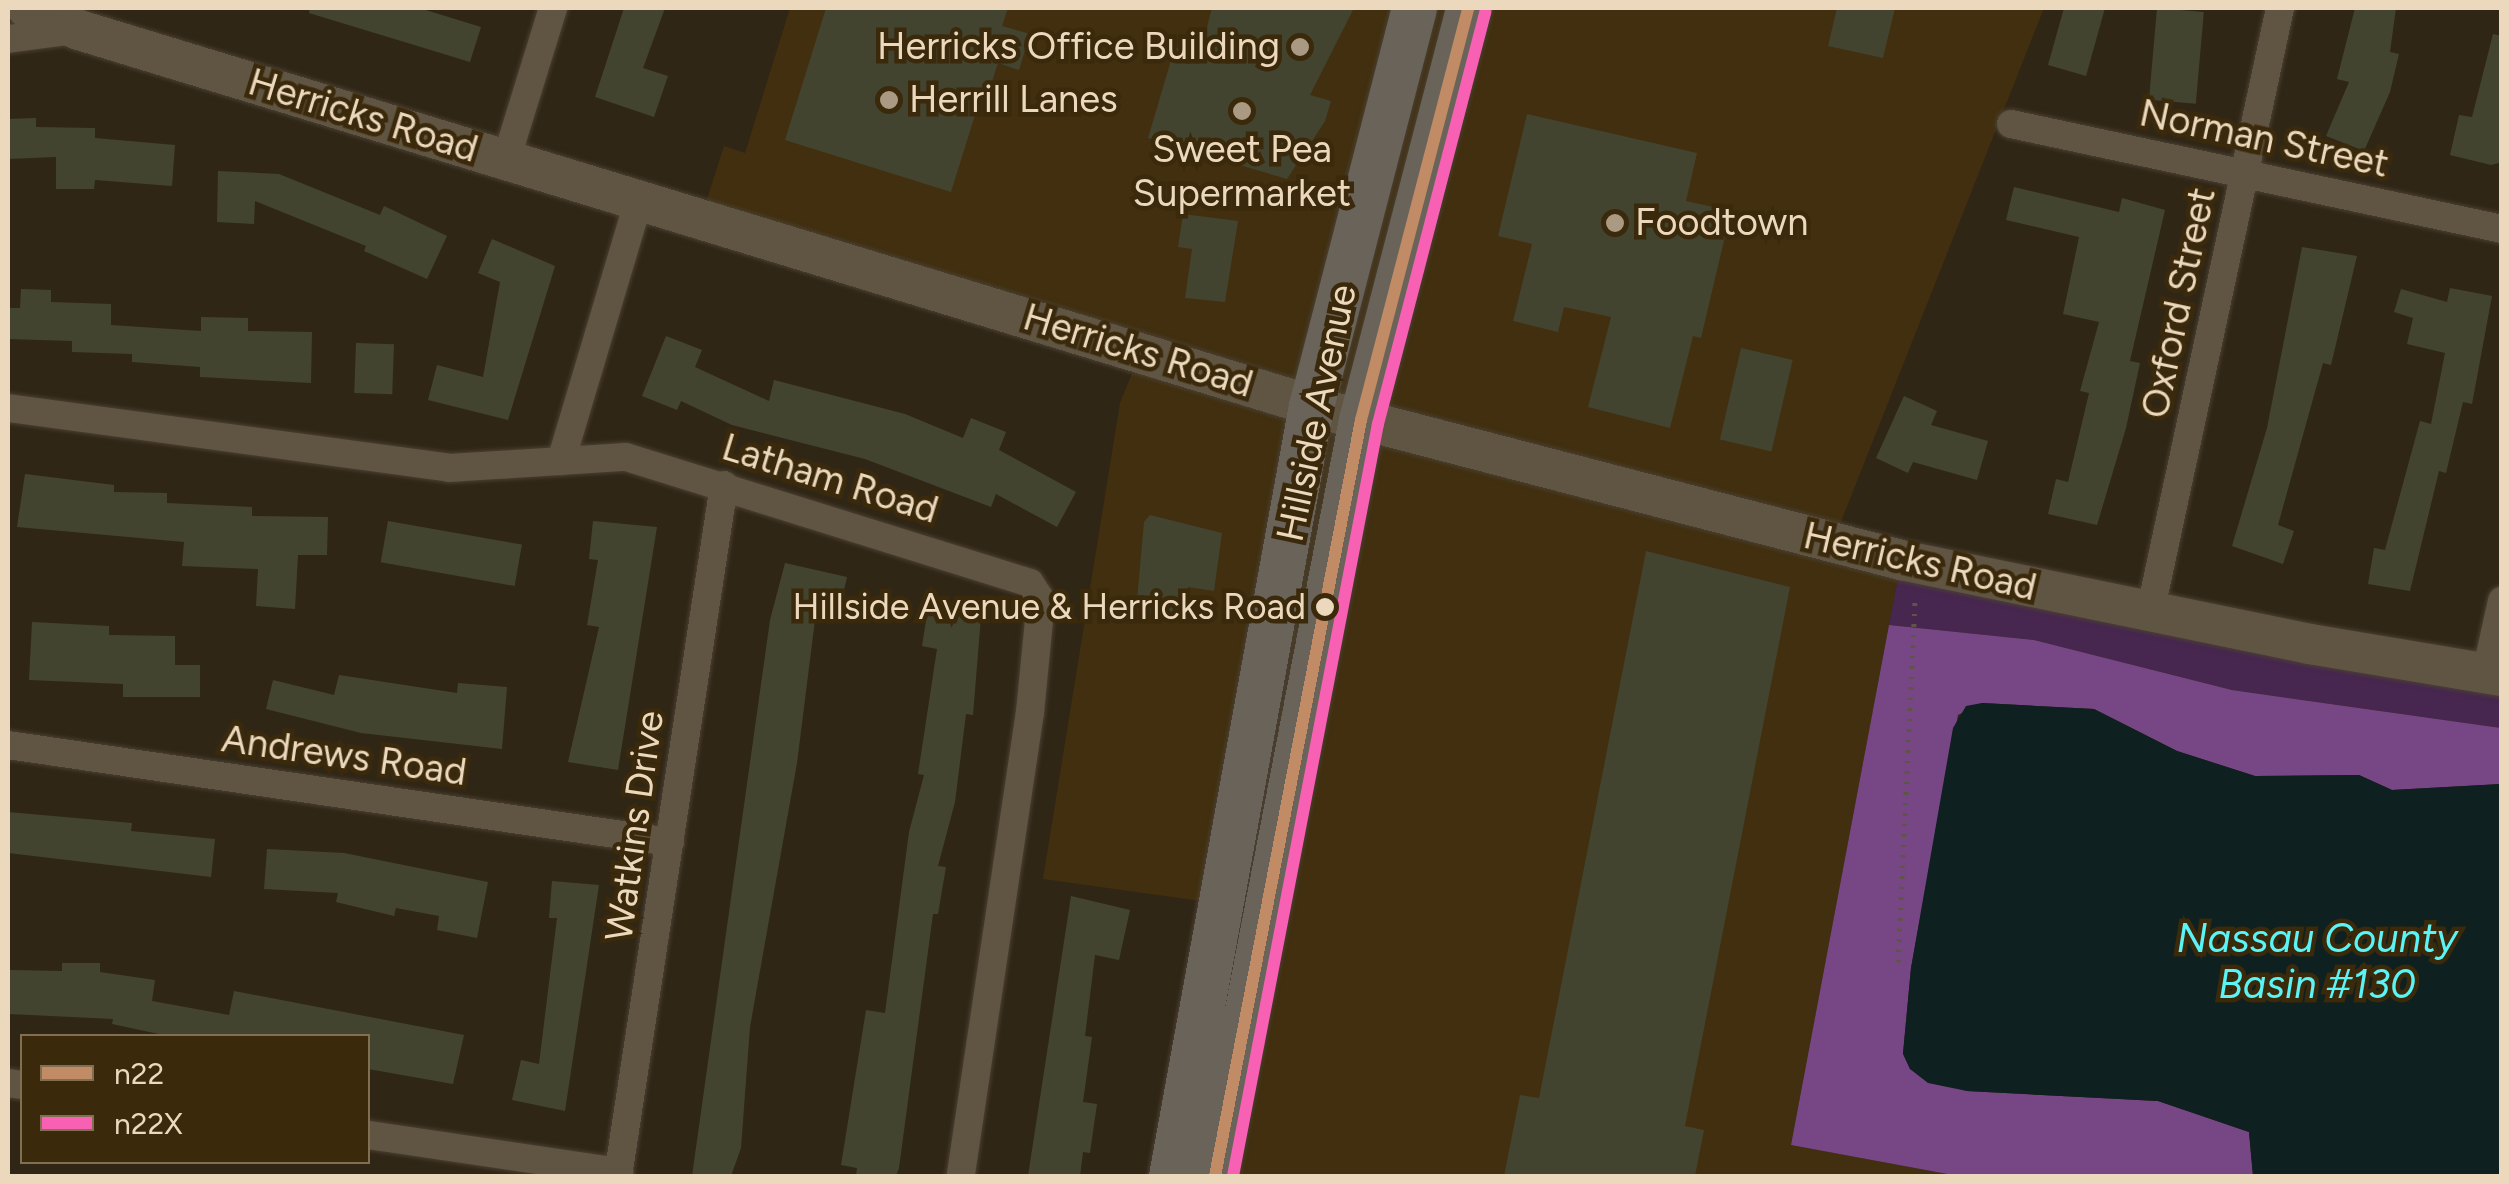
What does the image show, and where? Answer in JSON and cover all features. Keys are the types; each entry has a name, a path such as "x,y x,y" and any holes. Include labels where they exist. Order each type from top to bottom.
{"main road":[{"name":"Herricks Road","path":"27,8 79,30 1362,420 1920,564 2150,613 2494,674"},
{"name":"Hillside Avenue","path":"1171,1176 1311,406 1414,8"},
{"name":"Hillside Avenue","path":"1215,1176 1362,420 1468,8"}],"street":[{"path":"506,160 553,8"},
{"name":"Oxford Street","path":"2150,613 2280,8"},
{"path":"8,38 79,30"},
{"name":"Norman Street","path":"2011,124 2502,229"},
{"path":"561,461 639,200"},
{"name":"Latham Road","path":"8,408 369,462 449,468 626,457 1018,577 1040,600 961,1176"},
{"name":"Watkins Drive","path":"619,1174 724,485"},
{"path":"2494,674 2502,601"},
{"name":"Andrews Road","path":"8,744 670,842"},
{"path":"370,1135 619,1174"}],"path":[{"path":"1898,962 1908,646 1920,564"}],"shaded area":[{"path":"790,8 2044,8 1833,542 1901,562 1791,1145 1958,1176 1171,1176 1222,904 1043,879 1120,403 1141,351 701,218 724,146 745,153"},
{"path":"1901,562 2501,675 2501,728 2232,690 2034,640 1889,625"},
{"path":"1889,625 2034,640 2232,690 2501,728 2501,784 2392,790 2359,775 2255,776 2177,751 2094,709 1982,703 1958,715 1911,968 1903,1053 1910,1069 1967,1091 2158,1101 2249,1132 2253,1176 1958,1176 1791,1145"}],"water":[{"name":"Nassau County Basin #130","path":"1982,703 2094,709 2177,751 2255,776 2359,775 2392,790 2501,784 2501,1176 2253,1176 2249,1132 2158,1101 1967,1091 1928,1083 1910,1069 1903,1054 1911,968 1953,728 1966,706"}],"building":[{"path":"310,8 419,8 481,27 470,62 309,13"},
{"path":"624,8 665,8 643,68 668,76 654,117 595,97"},
{"name":"Herrill Lanes","path":"826,8 1008,8 1002,26 1030,34 1019,70 998,63 986,100 980,99 951,192 785,140"},
{"name":"Sweet Pea Supermarket","path":"1212,8 1354,8 1310,95 1331,101 1325,121 1287,179 1148,138 1175,47 1200,54"},
{"path":"1837,8 1895,8 1883,58 1828,46"},
{"path":"2064,8 2105,8 2086,76 2048,65"},
{"path":"2157,8 2204,12 2196,104 2149,100"},
{"path":"2355,8 2396,8 2390,52 2399,54 2390,92 2364,151 2326,136 2349,82 2337,79"},
{"path":"2493,34 2502,36 2502,162 2491,165 2450,155 2459,115 2472,117"},
{"name":"Foodtown","path":"1527,114 1697,153 1686,201 1731,211 1701,338 1693,336 1670,428 1588,407 1611,317 1564,307 1558,332 1513,321 1532,244 1498,236"},
{"path":"36,118 36,127 95,128 95,138 175,145 172,186 95,180 94,189 56,189 56,157 8,159 8,119"},
{"path":"218,171 279,174 380,215 384,206 447,236 427,279 364,251 366,246 255,201 254,224 217,222"},
{"path":"2014,187 2119,212 2122,198 2165,210 2130,361 2140,363 2126,428 2097,525 2048,514 2056,479 2068,482 2089,393 2080,391 2099,322 2063,314 2079,237 2006,220"},
{"path":"1183,214 1238,221 1225,302 1185,298 1192,249 1178,247"},
{"path":"492,239 555,266 508,420 428,400 437,365 483,377 500,282 478,273"},
{"path":"2302,247 2357,256 2331,365 2323,363 2278,525 2294,531 2283,564 2232,546 2267,428"},
{"path":"2450,288 2492,296 2472,404 2463,402 2446,473 2439,471 2410,591 2368,584 2374,548 2385,550 2420,421 2431,424 2445,353 2407,344 2413,318 2394,312 2401,289 2447,302"},
{"path":"21,289 51,290 51,302 111,304 111,325 201,331 201,317 248,318 248,331 312,332 311,383 200,377 200,367 132,362 132,354 72,352 72,341 8,339 8,308 20,308"},
{"path":"666,336 702,350 695,367 769,401 774,380 905,414 963,438 971,418 1006,432 999,450 1076,492 1057,527 996,494 991,507 865,459 732,425 681,401 677,410 642,396"},
{"path":"356,343 394,344 392,394 354,393"},
{"path":"1741,348 1793,360 1771,452 1720,440"},
{"path":"1904,396 1937,411 1931,425 1988,441 1977,480 1913,462 1908,473 1876,458"},
{"path":"25,474 114,485 114,492 167,493 167,503 252,507 252,516 328,517 327,555 298,555 295,609 256,606 258,569 182,566 184,542 17,527"},
{"path":"1150,515 1222,533 1214,591 1188,587 1183,619 1136,612 1144,522"},
{"path":"388,521 522,545 515,586 381,562"},
{"path":"593,521 657,527 618,770 568,762 599,627 587,625 598,560 589,559"},
{"path":"1646,551 1790,587 1685,1126 1704,1130 1695,1176 1504,1176 1520,1095 1539,1098"},
{"path":"785,563 847,577 838,618 816,612 797,763 750,1027 741,1148 731,1176 692,1176 770,620"},
{"path":"928,608 981,617 973,715 966,714 955,802 938,866 946,867 938,914 933,914 899,1168 896,1176 856,1176 857,1168 841,1165 866,1010 885,1013 909,832 924,775 918,774 937,649 922,646"},
{"path":"32,622 109,626 109,635 175,636 175,665 200,665 200,697 123,697 123,684 29,680"},
{"path":"339,675 457,693 458,683 507,687 502,749 361,733 266,709 273,680 334,695"},
{"path":"8,812 132,823 131,831 215,839 211,877 8,853"},
{"path":"267,849 344,853 488,882 477,938 437,930 439,916 396,908 394,916 336,902 338,893 264,889"},
{"path":"552,881 599,885 565,1111 512,1100 521,1060 539,1064 557,918 549,918"},
{"path":"1071,896 1130,910 1119,960 1095,955 1085,1036 1092,1037 1083,1102 1097,1104 1090,1153 1083,1152 1080,1176 1028,1176"},
{"path":"62,963 100,963 100,972 155,980 152,1001 229,1015 234,991 464,1035 453,1084 370,1069 370,1034 159,1034 112,1024 113,1019 9,1014 10,970 62,971"}],"transit line":[{"name":"n22","path":"1215,1176 1361,420 1468,8"},
{"name":"n22X","path":"1233,1176 1378,424 1485,12"}],"place":[{"name":"Herricks Office Building","path":"1300,47"},
{"name":"Herrill Lanes","path":"889,100"},
{"name":"Sweet Pea Supermarket","path":"1242,111"},
{"name":"Foodtown","path":"1615,223"},
{"name":"Hillside Avenue & Herricks Road","path":"1325,607"}]}
